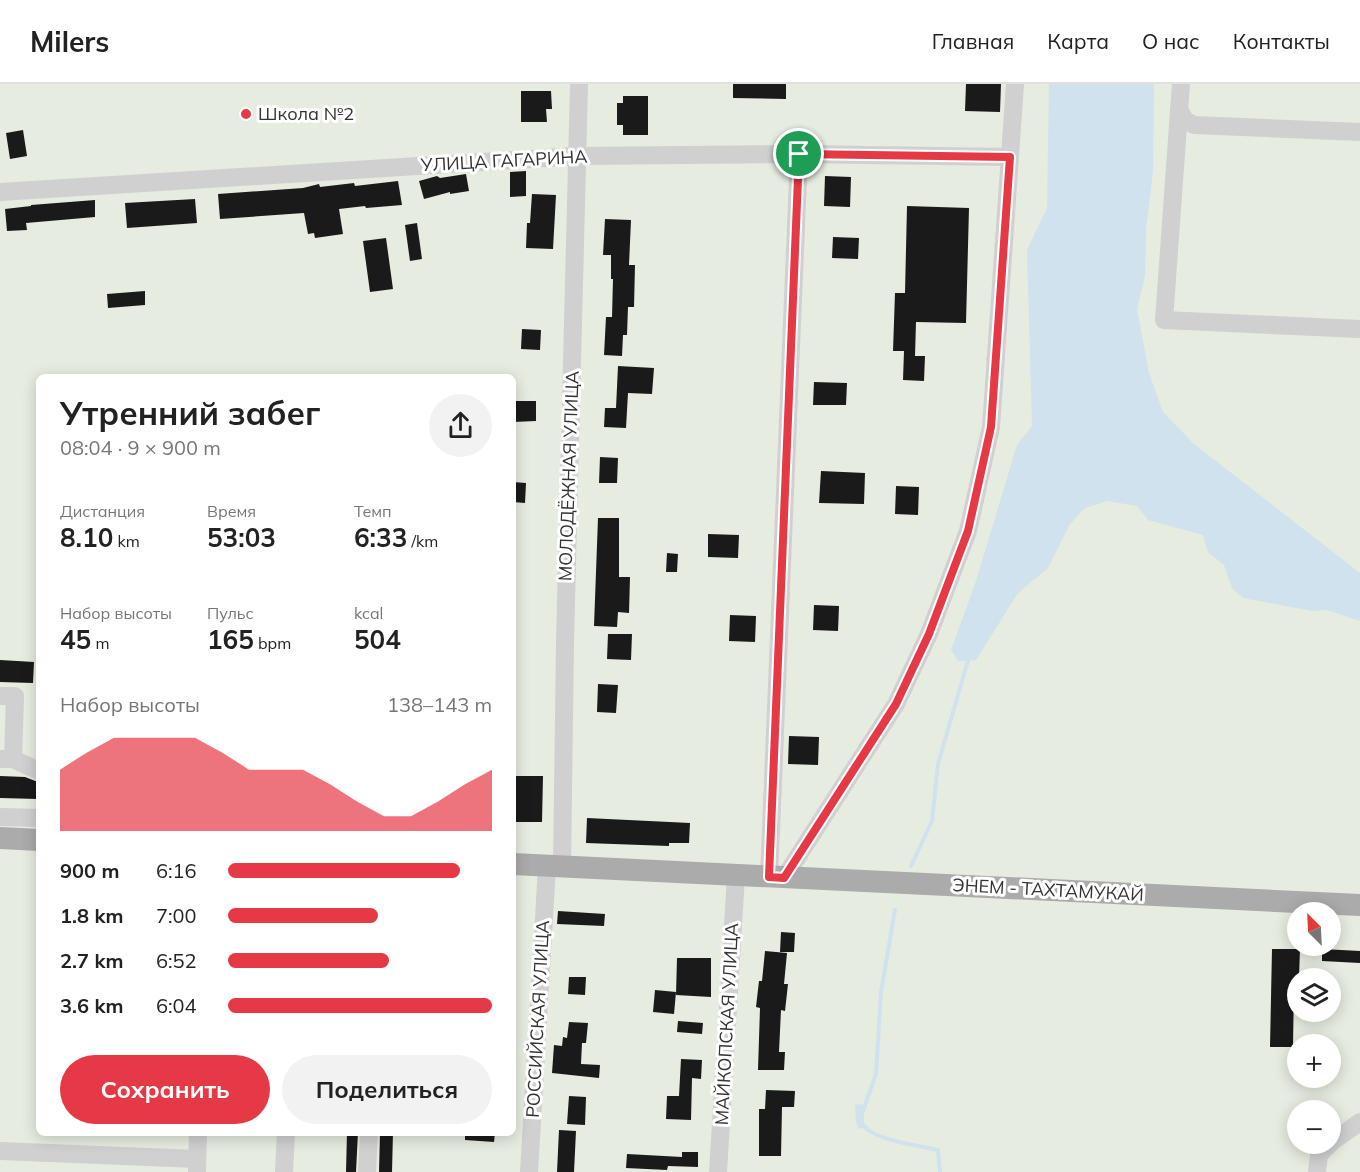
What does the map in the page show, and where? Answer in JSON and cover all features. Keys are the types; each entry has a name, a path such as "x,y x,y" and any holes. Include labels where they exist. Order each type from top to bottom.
{"main road":[{"path":"0,838 36,840"},
{"name":"ЭНЕМ - ТАХТАМУКАЙ","path":"516,864 1360,905"}],"street":[{"name":"МОЛОДЁЖНАЯ УЛИЦА","path":"555,867 565,642 579,84"},
{"path":"777,877 896,704 929,634 968,531 991,427 1015,84"},
{"path":"1181,84 1164,320 1360,329"},
{"path":"1179,109 1185,120 1194,125 1360,132"},
{"name":"УЛИЦА ГАГАРИНА","path":"0,192 578,156 799,154 1010,157"},
{"path":"777,877 799,154"},
{"path":"0,696 15,696 7,759 36,770"},
{"path":"0,817 36,818"},
{"name":"РОССИЙСКАЯ УЛИЦА","path":"530,1172 555,867"},
{"name":"МАЙКОПСКАЯ УЛИЦА","path":"718,1172 736,876"},
{"path":"1317,1172 1319,1155 1333,1141 1360,1122"},
{"path":"0,1151 197,1166 198,1136"},
{"path":"284,1172 286,1136"},
{"path":"367,1172 369,1136"}],"shaded area":[{"path":"0,84 1360,84 1360,1172 0,1172"}],"water":[{"path":"1049,84 1154,84 1153,171 1146,230 1145,276 1137,309 1149,373 1163,412 1194,444 1360,573 1360,621 1327,610 1312,611 1243,598 1232,588 1224,565 1208,552 1203,535 1148,520 1137,506 1107,501 1085,508 1070,524 1048,568 1018,593 976,660 958,661 951,650 976,581 1017,445 1032,426 1027,250 1047,208"},
{"path":"864,1105 864,1127 859,1129 856,1123 855,1106"}],"building":[{"path":"733,84 786,84 786,99 733,98"},
{"path":"966,84 1001,84 1000,112 965,111"},
{"path":"521,91 551,91 552,109 546,109 547,122 521,122"},
{"path":"623,96 648,96 648,135 623,135 623,125 617,125 617,103 623,103"},
{"path":"23,130 27,156 10,159 6,133"},
{"path":"526,171 526,196 510,197 510,172"},
{"path":"466,174 469,191 450,194 450,192 424,199 419,181 437,176 440,178"},
{"path":"825,176 851,177 850,207 824,206"},
{"path":"398,181 402,205 339,209 343,234 315,238 314,233 308,234 304,213 220,219 218,194 303,188 319,184 320,187 354,183 355,186"},
{"path":"532,194 556,195 553,249 526,248"},
{"path":"195,199 197,223 127,228 125,203"},
{"path":"95,200 95,217 26,223 27,230 7,231 5,209"},
{"path":"907,206 969,208 966,323 916,322 915,356 925,356 924,381 903,380 904,351 893,351 895,293 905,293"},
{"path":"605,219 631,220 629,265 635,265 634,307 628,307 627,335 623,335 622,356 604,355 606,317 612,317 613,279 611,279 611,255 603,255"},
{"path":"417,223 422,259 410,261 405,225"},
{"path":"833,237 859,238 858,259 832,258"},
{"path":"386,238 393,289 370,292 363,241"},
{"path":"145,291 145,305 108,308 107,294"},
{"path":"522,329 541,330 540,350 521,349"},
{"path":"618,366 654,368 652,394 628,393 626,428 604,427 605,408 616,408"},
{"path":"814,382 847,383 846,405 813,405"},
{"path":"516,401 536,401 536,421 516,422"},
{"path":"600,457 618,458 617,483 599,483"},
{"path":"821,471 865,473 864,504 819,503"},
{"path":"516,482 526,483 525,503 516,502"},
{"path":"896,486 919,487 918,515 895,514"},
{"path":"598,518 619,518 619,577 630,577 629,613 618,612 617,627 594,626"},
{"path":"708,534 739,535 738,558 708,557"},
{"path":"667,553 678,554 677,572 666,572"},
{"path":"814,605 839,606 838,631 813,630"},
{"path":"730,615 756,616 755,642 729,641"},
{"path":"608,634 632,634 631,660 607,659"},
{"path":"0,660 34,662 33,683 0,682"},
{"path":"598,684 618,685 616,713 597,712"},
{"path":"789,736 819,737 818,765 788,764"},
{"path":"0,776 25,777 36,781 36,799 0,798"},
{"path":"516,776 543,776 542,822 516,822"},
{"path":"587,818 690,823 689,843 669,843 669,846 586,843"},
{"path":"558,911 605,914 604,926 557,924"},
{"path":"781,932 795,933 794,952 780,952"},
{"path":"1272,949 1287,949 1287,956 1300,956 1299,968 1287,968 1287,1022 1293,1022 1293,1034 1287,1034 1287,1047 1270,1047"},
{"path":"1341,950 1360,951 1360,963 1322,961 1322,956 1341,956"},
{"path":"765,951 787,953 784,984 788,984 785,1011 781,1010 779,1052 785,1052 784,1070 758,1070 760,1008 756,1007"},
{"path":"677,958 711,958 711,997 676,995"},
{"path":"569,977 586,977 585,995 568,994"},
{"path":"655,990 676,992 674,1014 653,1012"},
{"path":"678,1021 703,1023 702,1034 677,1032"},
{"path":"569,1022 588,1023 586,1043 582,1043 581,1064 600,1065 599,1078 552,1073 554,1045 562,1046 563,1037 567,1038"},
{"path":"681,1059 702,1060 701,1079 692,1078 691,1120 666,1119 667,1096 679,1096"},
{"path":"766,1090 795,1091 794,1107 782,1107 781,1156 759,1156 759,1109 765,1109"},
{"path":"569,1096 586,1097 585,1125 567,1124"},
{"path":"559,1130 576,1131 574,1172 557,1172"},
{"path":"347,1136 358,1136 356,1172 346,1172"},
{"path":"380,1136 393,1136 392,1172 379,1172"},
{"path":"465,1136 495,1136 494,1142 465,1140"},
{"path":"682,1152 698,1152 698,1167 668,1166 667,1170 626,1168 627,1154 682,1157"}],"waterway":[{"path":"911,866 932,821 938,764 969,657"},
{"path":"863,1111 876,1074 881,992 895,910"},
{"path":"862,1123 867,1129 885,1138 938,1150 940,1172"}],"place":[{"name":"Школа №2","path":"246,114"}],"route":[{"path":"799,154 1010,157 991,427 968,531 929,634 896,704 784,878 769,877 799,154"}]}
